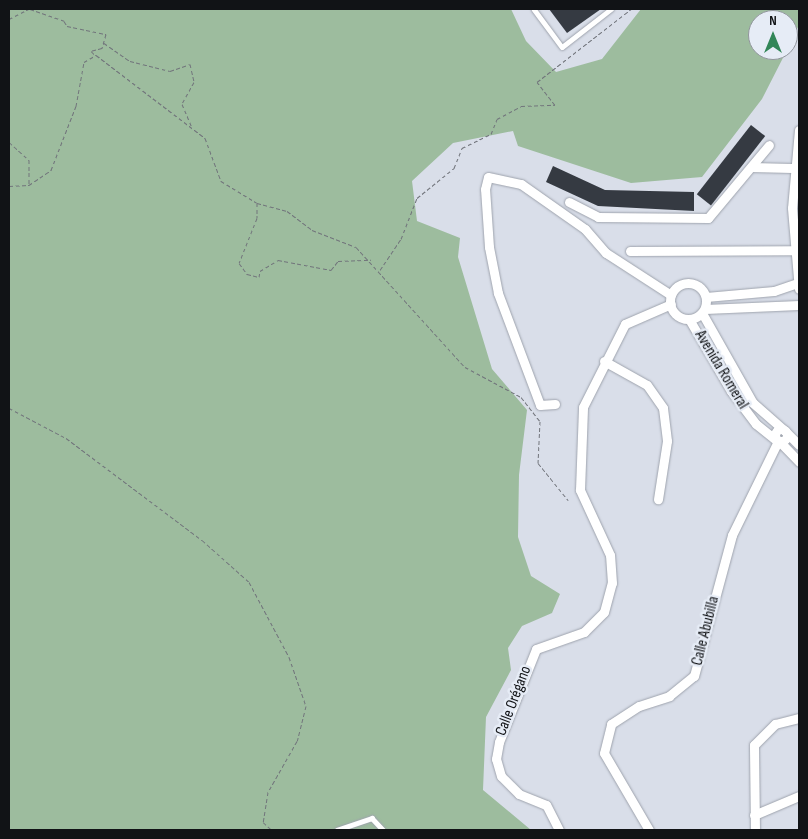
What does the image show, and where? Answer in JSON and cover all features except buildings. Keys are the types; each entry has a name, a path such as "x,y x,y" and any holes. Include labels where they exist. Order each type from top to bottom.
{"street":[{"path":"671,300 679,286 692,284 706,297 774,291 798,286 792,168 799,130"},
{"path":"569,202 598,217 708,218 769,145"},
{"path":"751,167 792,168"},
{"path":"555,404 540,405 498,293 487,218 488,177 521,184 585,229 606,253 671,300 678,316 689,319 704,311 799,305"},
{"path":"630,251 795,250"},
{"path":"704,311 706,297"},
{"name":"Calle Orégano","path":"559,830 546,805 519,794 500,776 496,759 518,683 536,649 584,632 604,612 612,583 604,536 580,490 583,407 604,361 625,324 671,300"},
{"name":"Avenida Romeral","path":"704,311 753,403 799,445"},
{"name":"Avenida Romeral","path":"689,319 731,391 756,424 778,441 799,462"},
{"path":"604,361 646,385 663,408 667,441 658,499"},
{"name":"Calle Abubilla","path":"649,830 604,753 611,724 639,706 670,696 694,676 732,535 778,441 776,432 785,431"},
{"path":"754,830 754,745 775,724 799,718"},
{"path":"754,815 799,796"}],"lane":[{"path":"534,9 562,47 611,9"},
{"path":"337,830 372,818 383,830"}],"path":[{"path":"9,20 30,9 64,21 67,26 106,34 102,48 91,52 205,138 221,181 257,202 287,211 312,230 356,247 372,260 465,367 521,397 540,420 538,463 568,500"},
{"path":"380,271 401,238 417,198 454,168 462,148 491,134 497,118 521,106 555,105 537,82 631,9"},
{"path":"104,43 130,61 170,71 190,64 194,82 182,104 189,111 192,128"},
{"path":"9,186 29,185 51,170 64,146 84,62 96,55"},
{"path":"9,142 29,160 29,185"},
{"path":"257,202 257,218 239,263 247,274 259,277 260,271 278,260 332,270 338,261 372,260"},
{"path":"9,408 66,438 202,540 250,582 290,657 306,706 297,741 268,792 263,822 272,830"}],"green space":[{"path":"9,9 511,9 526,41 556,72 602,59 641,9 799,9 798,27 798,10 748,10 748,60 782,60 762,99 702,177 631,183 518,146 513,131 453,143 412,181 417,221 460,238 458,257 492,369 527,410 519,475 518,537 531,576 560,594 552,613 522,626 508,648 511,670 486,717 483,790 531,830 9,830"}]}
